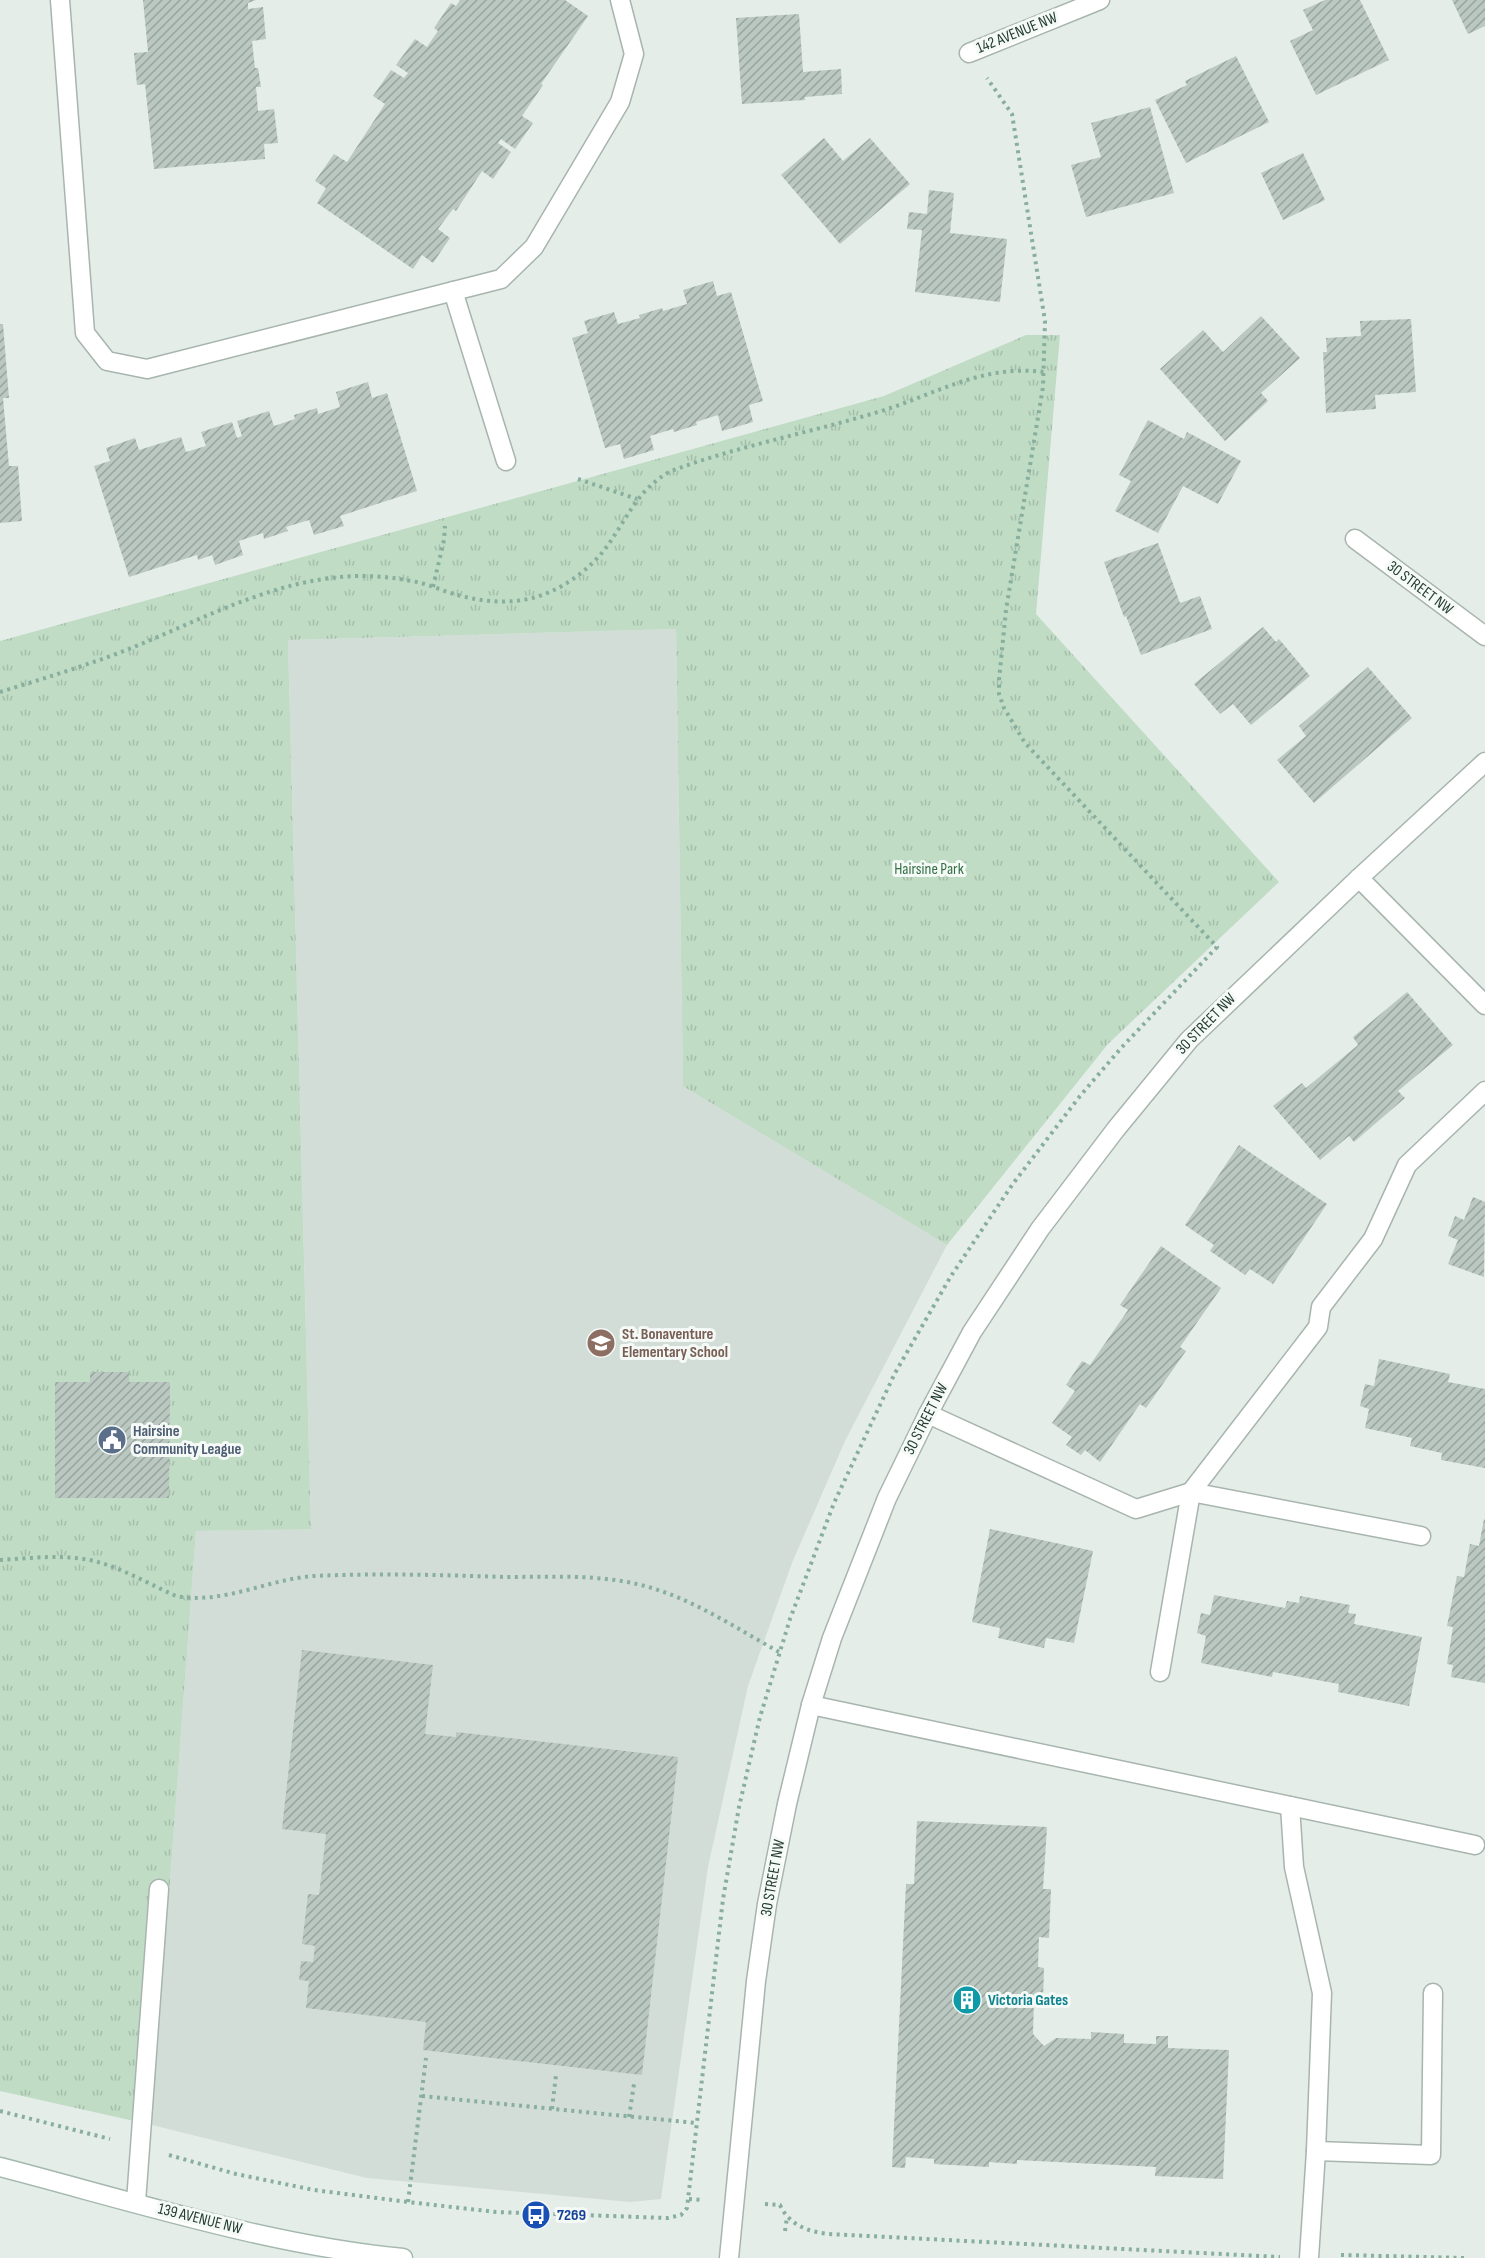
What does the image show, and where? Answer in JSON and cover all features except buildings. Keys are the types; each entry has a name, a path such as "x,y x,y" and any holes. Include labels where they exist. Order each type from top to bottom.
{"street":[{"path":"60,0 85,333 107,361 147,369 501,279 534,247 620,102 634,54 620,0"},
{"name":"142 AVENUE NW","path":"969,53 1100,0"},
{"path":"453,291 506,461"},
{"name":"30 STREET NW","path":"1355,539 1485,636"},
{"name":"30 STREET NW","path":"729,2258 756,1980 767,1904 787,1804 811,1705 832,1638 879,1518 928,1414 972,1332 1040,1229 1116,1129 1189,1040 1485,762"},
{"path":"1359,878 1485,1005"},
{"path":"1160,1672 1191,1492 1318,1327 1321,1307 1373,1239 1407,1165 1483,1096"},
{"path":"928,1414 1136,1509 1191,1492 1421,1536"},
{"path":"811,1705 1475,1845"},
{"path":"1290,1806 1294,1867 1322,1993 1309,2257"},
{"path":"136,2202 159,1889"},
{"path":"1316,2151 1431,2155 1433,1993"},
{"name":"139 AVENUE NW","path":"0,2167 244,2230 320,2246 403,2258"}],"path":[{"path":"0,2111 236,2174 314,2190 496,2212 668,2218 681,2215 687,2208 723,1899 739,1807 760,1717 789,1619 834,1503 896,1373 951,1276 1012,1185 1080,1096 1122,1047 1217,947 1025,743 1004,708 999,694 1001,654 1038,422 1044,372 1045,321 1012,114 969,53"},
{"path":"0,692 117,654 223,608 269,591 337,577 374,575 412,581 486,601 538,596 564,585 586,570 604,550 653,482 688,465 879,412 981,375 1016,370 1044,372"},
{"path":"578,479 638,500"},
{"path":"433,587 445,526"},
{"path":"0,1560 59,1558 94,1561 176,1596 187,1598 226,1595 315,1576 597,1578 642,1585 662,1592 710,1614 779,1653"},
{"path":"408,2202 426,2058"},
{"path":"552,2109 556,2074"},
{"path":"629,2117 634,2084"},
{"path":"422,2096 696,2123"},
{"path":"689,2199 710,2200"},
{"path":"761,2204 780,2205 787,2217 798,2225 819,2233 829,2234 1309,2257 1364,2254 1466,2258"},
{"path":"785,2231 787,2217"}],"shaded area":[{"name":"St. Bonaventure Elementary School","path":"676,629 683,1085 947,1245 845,1441 792,1563 748,1686 708,1867 661,2199 630,2202 367,2178 152,2125 196,1531 311,1528 288,640"}],"green space":[{"name":"Hairsine Park","path":"1026,335 1060,335 1036,614 1279,882 1108,1044 947,1245 683,1086 676,629 288,640 311,1529 196,1531 152,2125 0,2091 0,641 884,396"}],"place":[{"name":"St. Bonaventure Elementary School","path":"601,1343"},
{"name":"Hairsine Community League","path":"112,1440"},
{"name":"Victoria Gates","path":"967,2000"},
{"name":"7269","path":"536,2215"}]}
